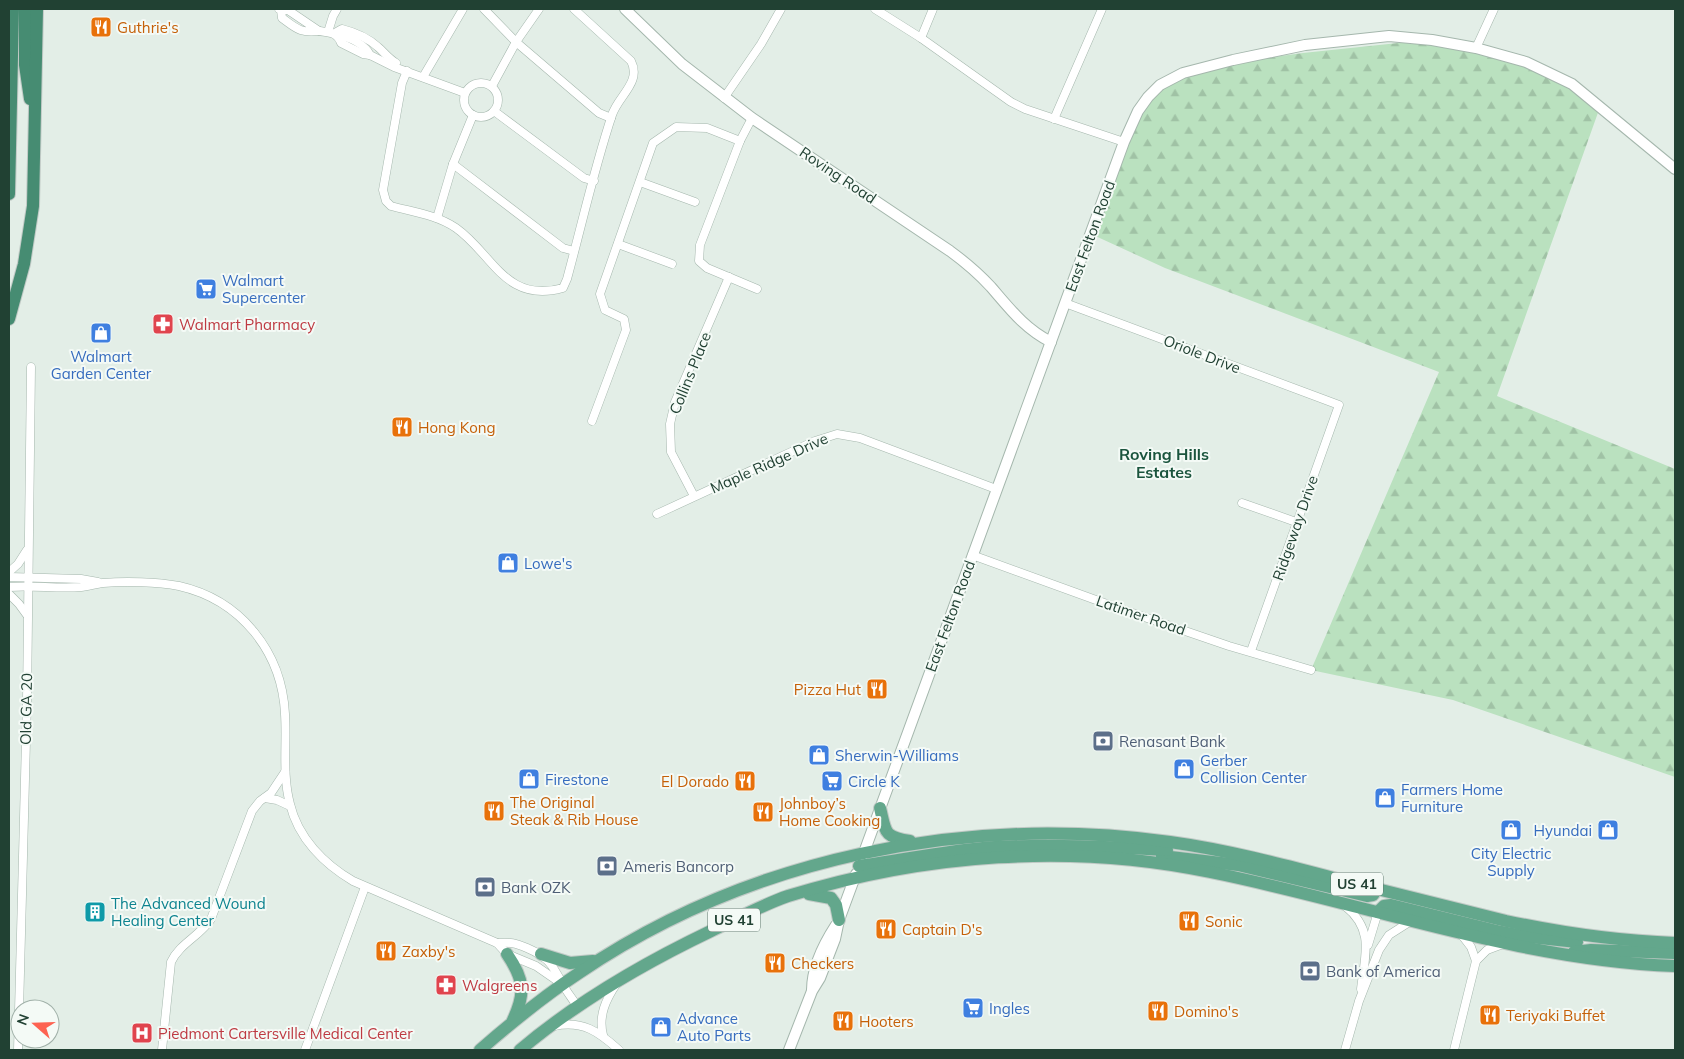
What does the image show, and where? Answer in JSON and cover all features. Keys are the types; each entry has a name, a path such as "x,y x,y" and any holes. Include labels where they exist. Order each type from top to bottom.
{"highway":[{"path":"9,194 13,9"},
{"path":"9,319 21,278 30,234 35,172 34,9"}],"main road":[{"path":"880,808 885,829 890,836 898,840 920,843"},
{"name":"US 41","path":"480,1050 512,1022 562,984 598,960 662,924 727,894 778,875 863,854 920,843 981,836 1048,834 1122,837 1192,846 1277,864 1506,921 1572,934 1675,943"},
{"path":"857,872 908,858 994,847 1060,845 1188,851 1192,846"},
{"name":"US 41","path":"520,1050 549,1026 620,978 655,958 785,897 802,893 857,872 998,857 1061,856 1138,861 1206,871 1505,944 1594,960 1675,966"},
{"path":"1138,861 1161,856 1238,865 1367,896 1373,895 1377,889"},
{"path":"802,893 831,898 836,905 839,920"},
{"path":"1378,912 1384,906 1391,905 1530,938 1581,943 1594,942 1604,938"},
{"path":"1559,954 1591,950 1675,953"},
{"path":"507,954 520,976 522,992 522,1001 512,1022"},
{"path":"541,954 570,962 598,960"}],"street":[{"path":"334,34 332,16 337,9"},
{"path":"424,77 463,9"},
{"path":"484,9 516,42 599,113 611,118"},
{"path":"492,86 516,42 539,9"},
{"path":"404,70 383,190 386,201 391,206 437,218 456,228 501,275 515,284 536,291 551,291 563,288 611,118 634,78 635,69 631,61 574,9"},
{"name":"Roving Road","path":"625,9 682,64 724,98 950,251 979,275 1020,322 1051,342"},
{"path":"724,98 761,44 781,9"},
{"path":"875,9 921,38 1011,102 1054,119 1124,142"},
{"path":"921,38 933,9"},
{"path":"1054,119 1102,9"},
{"path":"1476,48 1494,9"},
{"path":"280,10 282,18 297,28 306,32 319,31 344,36 367,49 370,55 394,67 465,93"},
{"path":"334,34 342,29 360,35 378,46 388,58 404,70"},
{"name":"East Felton Road","path":"789,1050 812,991 812,976 825,941 839,920 857,872 1124,142 1138,111 1160,84 1183,73 1305,45 1389,36 1432,40 1476,48 1526,62 1572,84 1675,169"},
{"path":"481,82 492,86 498,101 494,111 484,117 473,115 465,107 465,93 470,86 481,82"},
{"path":"494,111 584,178 594,181"},
{"path":"437,218 453,164 473,115"},
{"path":"752,118 740,140 700,245 699,261 707,268 757,289"},
{"path":"592,421 626,330 624,319 605,310 600,294 653,143 676,127 707,128 740,140"},
{"path":"453,164 563,248 574,251"},
{"path":"640,182 695,202"},
{"path":"618,244 672,264"},
{"name":"Collins Place","path":"694,496 671,452 670,424 676,402 729,277"},
{"name":"Oriole Drive","path":"1065,303 1340,405"},
{"name":"Old GA 20","path":"18,1050 27,708 31,367"},
{"name":"Ridgeway Drive","path":"1251,651 1296,522 1340,405"},
{"name":"Maple Ridge Drive","path":"657,514 784,454 837,434 860,438 996,489"},
{"path":"1242,503 1296,522"},
{"path":"9,572 18,564 28,548"},
{"name":"Latimer Road","path":"972,555 1229,646 1311,670"},
{"path":"9,577 27,582 80,587 105,583 166,584 192,590 223,604 234,612 252,629 270,655 282,690 285,716 285,772 290,806 302,832 315,851 337,871 365,887 497,943 507,954 536,966 562,984"},
{"path":"9,587 27,582"},
{"path":"9,594 27,615"},
{"path":"162,1050 171,962 178,951 204,929 211,919 248,819 256,805 276,787 285,772"},
{"path":"265,798 277,800 290,806"},
{"path":"305,1050 365,887"},
{"path":"1342,903 1361,923 1365,937 1365,954 1359,1001 1348,1050"},
{"path":"1365,954 1378,912"},
{"path":"1359,1001 1382,944 1389,935 1411,921"},
{"path":"1460,933 1471,947 1476,961"},
{"path":"497,943 512,942 541,954 552,963 562,984 577,1006"},
{"path":"1454,1050 1476,961 1487,950 1505,944"},
{"path":"603,1035 602,1012 606,1000 620,978"},
{"path":"549,1026 565,1024 590,1028 603,1035 619,1050"}],"green space":[{"path":"1417,41 1476,48 1567,84 1600,107 1497,396 1675,469 1675,777 1453,700 1311,670 1439,372 1165,268 1091,234 1124,142 1154,92 1173,78 1213,65"}],"place":[{"name":"Guthrie's","path":"101,27"},
{"name":"Walmart Supercenter","path":"206,289"},
{"name":"Walmart Pharmacy","path":"163,324"},
{"name":"Walmart Garden Center","path":"101,333"},
{"name":"Hong Kong","path":"402,427"},
{"name":"Lowe's","path":"508,563"},
{"name":"Pizza Hut","path":"877,689"},
{"name":"Renasant Bank","path":"1103,741"},
{"name":"Sherwin-Williams","path":"819,755"},
{"name":"Gerber Collision Center","path":"1184,769"},
{"name":"Firestone","path":"529,779"},
{"name":"El Dorado","path":"745,781"},
{"name":"Circle K","path":"832,781"},
{"name":"Farmers Home Furniture","path":"1385,798"},
{"name":"The Original Steak & Rib House","path":"494,811"},
{"name":"Johnboy’s Home Cooking","path":"763,812"},
{"name":"City Electric Supply","path":"1511,830"},
{"name":"Hyundai","path":"1608,830"},
{"name":"Ameris Bancorp","path":"607,866"},
{"name":"Bank OZK","path":"485,887"},
{"name":"The Advanced Wound Healing Center","path":"95,912"},
{"name":"Sonic","path":"1189,921"},
{"name":"Captain D's","path":"886,929"},
{"name":"Zaxby's","path":"386,951"},
{"name":"Checkers","path":"775,963"},
{"name":"Bank of America","path":"1310,971"},
{"name":"Walgreens","path":"446,985"},
{"name":"Ingles","path":"973,1008"},
{"name":"Domino's","path":"1158,1011"},
{"name":"Teriyaki Buffet","path":"1490,1015"},
{"name":"Hooters","path":"843,1021"},
{"name":"Advance Auto Parts","path":"661,1027"},
{"name":"Piedmont Cartersville Medical Center","path":"142,1033"}],"district":[{"name":"Roving Hills Estates","path":"1164,463"}]}
